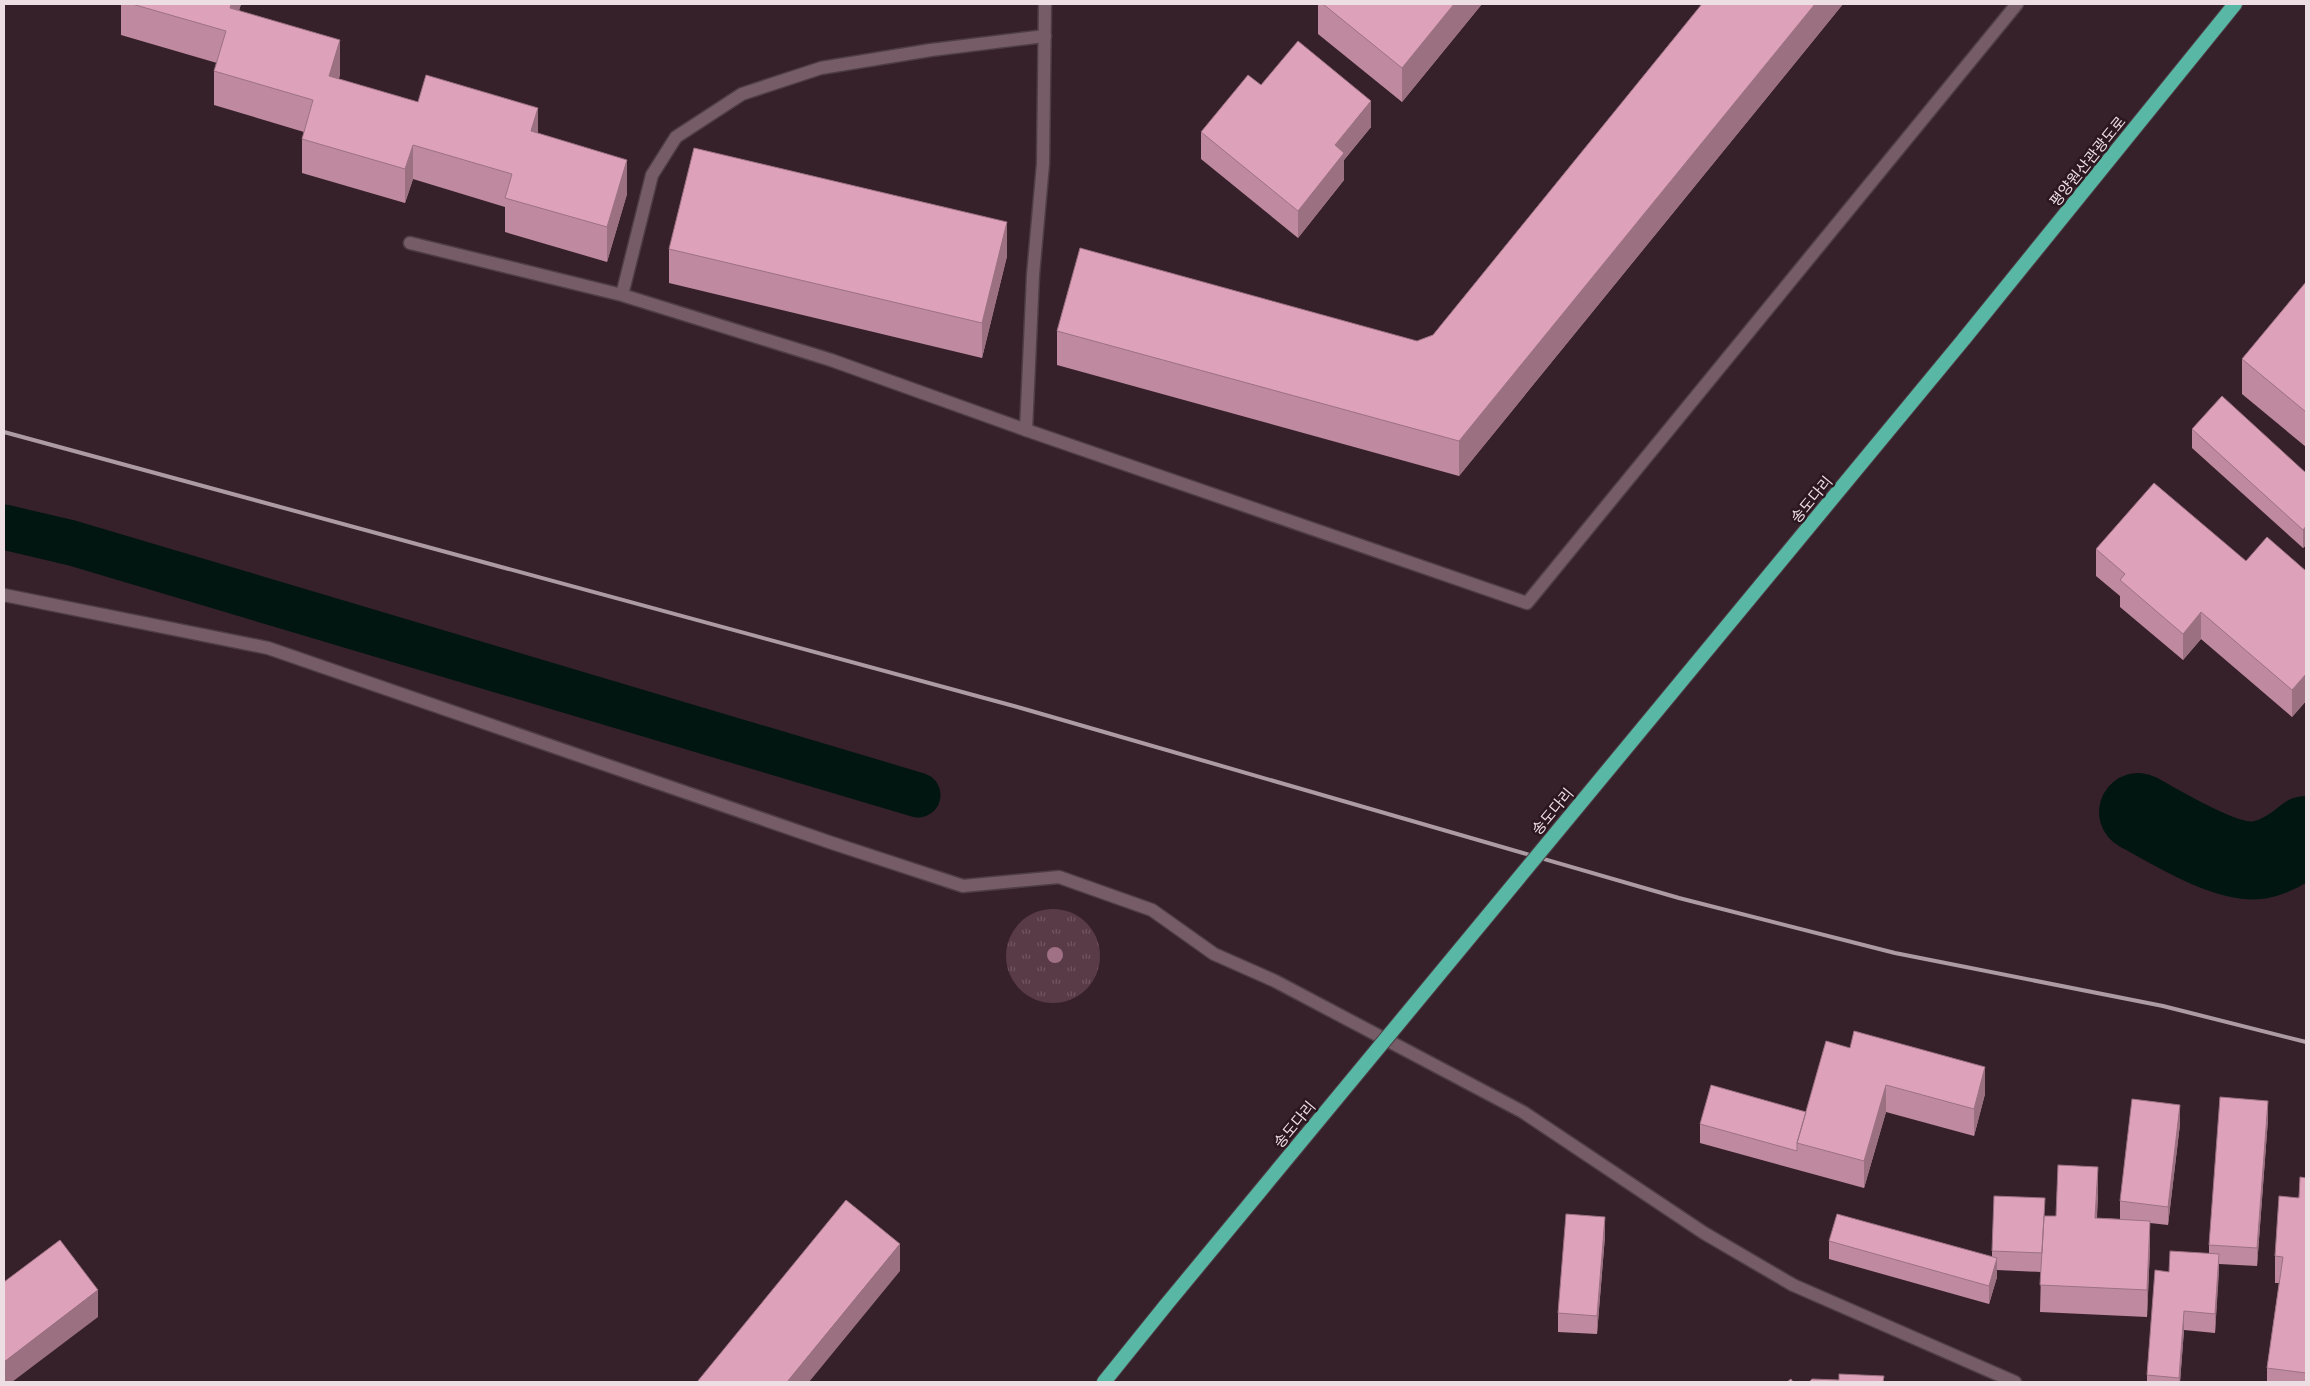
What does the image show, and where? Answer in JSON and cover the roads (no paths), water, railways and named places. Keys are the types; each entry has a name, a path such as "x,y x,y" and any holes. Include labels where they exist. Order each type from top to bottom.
{"highway":[{"name":"평양원산관광도로","path":"1964,339 2235,4"},
{"name":"송도다리","path":"1104,1382 1166,1304 1964,339"}],"street":[{"path":"1026,430 1033,275 1043,164 1045,4"},
{"path":"410,242 622,295 831,360 1026,430 1527,602 2016,4"},
{"path":"622,295 652,174 676,137 742,94 821,68 931,50 1045,36"},
{"path":"4,595 268,648 832,843 963,886 1059,877 1152,910 1214,954 1275,981 1524,1112 1704,1233 1793,1285 2015,1382"}],"waterway":[{"path":"4,527 72,543 918,795"},
{"path":"2138,812 2197,844 2230,857 2246,860 2259,860 2278,854 2306,835"}],"railway":[{"path":"4,432 1021,708 1679,898 1895,953 2163,1006 2306,1042"}]}
